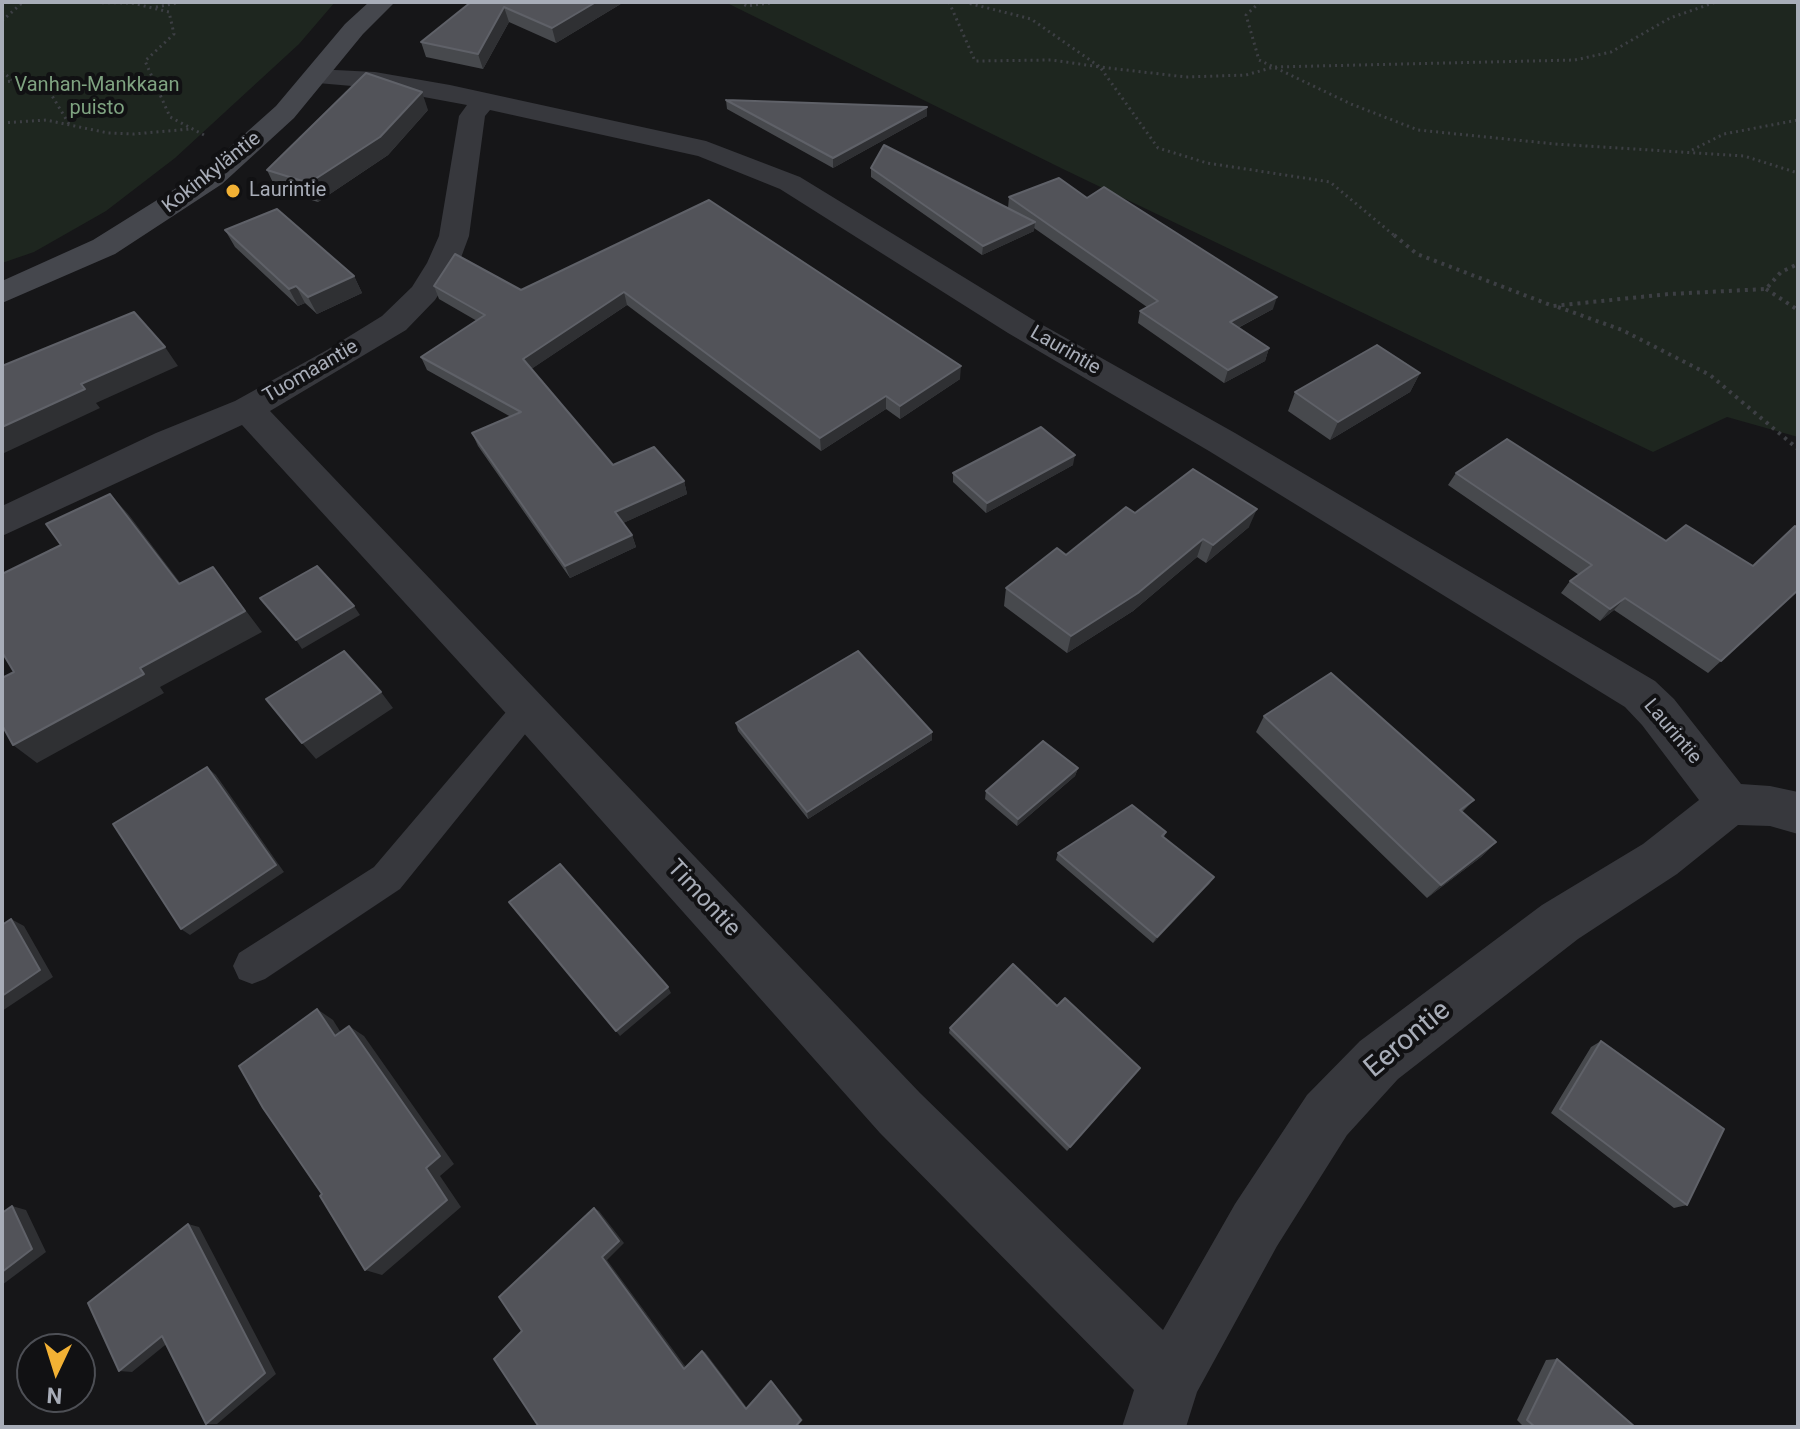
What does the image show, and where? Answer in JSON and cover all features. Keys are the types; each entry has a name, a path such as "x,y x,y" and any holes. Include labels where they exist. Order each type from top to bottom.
{"main road":[{"name":"Kokinkyläntie","path":"2,293 104,247 182,200 285,112 354,29 383,2"}],"street":[{"name":"Laurintie","path":"315,77 375,80 483,100 706,149 790,183 1020,326 1222,442 1640,694 1658,712 1729,804"},
{"name":"Tuomaantie","path":"2,522 169,442 247,409 339,358 394,323 424,293 443,263 454,236 472,116 483,100"},
{"name":"Timontie","path":"247,409 528,708 1162,1403"},
{"path":"1729,804 1770,806 1798,813"},
{"name":"Eerontie","path":"1162,1403 1256,1225 1327,1115 1379,1060 1560,922 1660,859 1729,804"}],"lane":[{"path":"252,966 387,878 528,708"}],"path":[{"path":"2,21 23,2"},
{"path":"48,2 132,3 169,12 174,34 145,61 170,117 216,140"},
{"path":"151,7 183,2"},
{"path":"739,2 747,6 778,2"},
{"path":"949,2 975,61 1052,60 1186,77 1246,75 1274,67 1575,60 1611,52 1670,18 1716,2"},
{"path":"964,2 1031,19 1100,67 1158,148 1207,163 1330,182 1417,254 1622,330 1710,375 1798,449"},
{"path":"1260,2 1246,15 1259,60 1351,104 1418,130 1555,144 1744,156 1798,173"},
{"path":"2,71 12,81"},
{"path":"2,82 12,81 51,94 69,125"},
{"path":"2,123 46,120 121,133 191,129"},
{"path":"1689,151 1724,134 1798,120"},
{"path":"1766,289 1781,272 1798,264"},
{"path":"1553,306 1669,294 1766,289 1798,310"}],"green space":[{"name":"Vanhan-Mankkaan puisto","path":"2,2 335,2 299,44 175,158 106,211 34,252 2,263"},
{"path":"725,2 1798,2 1798,437 1727,417 1653,452 1065,170"}],"building":[{"path":"471,2 596,2 552,28 504,7 478,54 421,42"},
{"path":"366,73 422,92 380,137 309,183 267,170"},
{"path":"726,100 927,107 833,158"},
{"path":"884,145 1035,222 983,246 871,168"},
{"path":"1059,178 1087,198 1104,187 1277,297 1230,322 1269,348 1228,370 1140,311 1158,301 1009,197"},
{"path":"709,200 961,366 900,406 886,396 820,438 624,292 523,359 613,465 654,447 684,481 615,512 632,535 565,566 472,433 521,412 421,357 485,315 434,286 455,254 521,290"},
{"path":"277,209 354,276 308,297 296,286 289,289 225,230"},
{"path":"134,312 165,347 81,384 85,389 2,427 2,366"},
{"path":"1377,345 1420,373 1338,422 1295,392"},
{"path":"1041,427 1075,455 987,503 953,473"},
{"path":"1507,439 1666,541 1686,525 1753,566 1795,526 1798,528 1798,590 1721,661 1625,598 1610,609 1570,581 1592,565 1456,473"},
{"path":"1193,469 1257,509 1213,545 1203,539 1138,593 1071,636 1006,588 1057,548 1066,555 1126,507 1135,513"},
{"path":"110,494 179,584 213,567 245,611 140,668 144,674 13,745 2,725 2,678 14,672 2,652 2,574 61,545 46,524"},
{"path":"317,566 354,606 296,640 260,598"},
{"path":"344,651 381,692 302,743 266,699"},
{"path":"858,651 932,732 807,812 736,723"},
{"path":"1331,673 1474,800 1460,810 1496,842 1441,885 1264,716"},
{"path":"1043,741 1078,768 1018,819 986,791"},
{"path":"207,767 276,865 181,929 113,824"},
{"path":"1132,805 1166,832 1162,836 1214,877 1157,937 1058,853"},
{"path":"560,864 668,987 616,1031 509,902"},
{"path":"11,919 40,970 2,996 2,925"},
{"path":"1013,964 1057,1006 1065,998 1140,1068 1070,1147 950,1028"},
{"path":"317,1009 335,1036 349,1026 440,1156 426,1168 447,1200 365,1270 320,1196 322,1194 263,1108 239,1066"},
{"path":"1601,1041 1724,1129 1687,1205 1560,1109"},
{"path":"12,1206 32,1249 2,1272 2,1213"},
{"path":"594,1208 619,1241 602,1257 684,1369 702,1351 746,1409 771,1381 801,1420 795,1427 539,1427 494,1359 522,1331 499,1297"},
{"path":"188,1224 265,1373 206,1424 162,1336 119,1371 88,1303"},
{"path":"1557,1359 1635,1427 1535,1427 1527,1420"}],"place":[{"name":"Laurintie","path":"233,191"}]}
